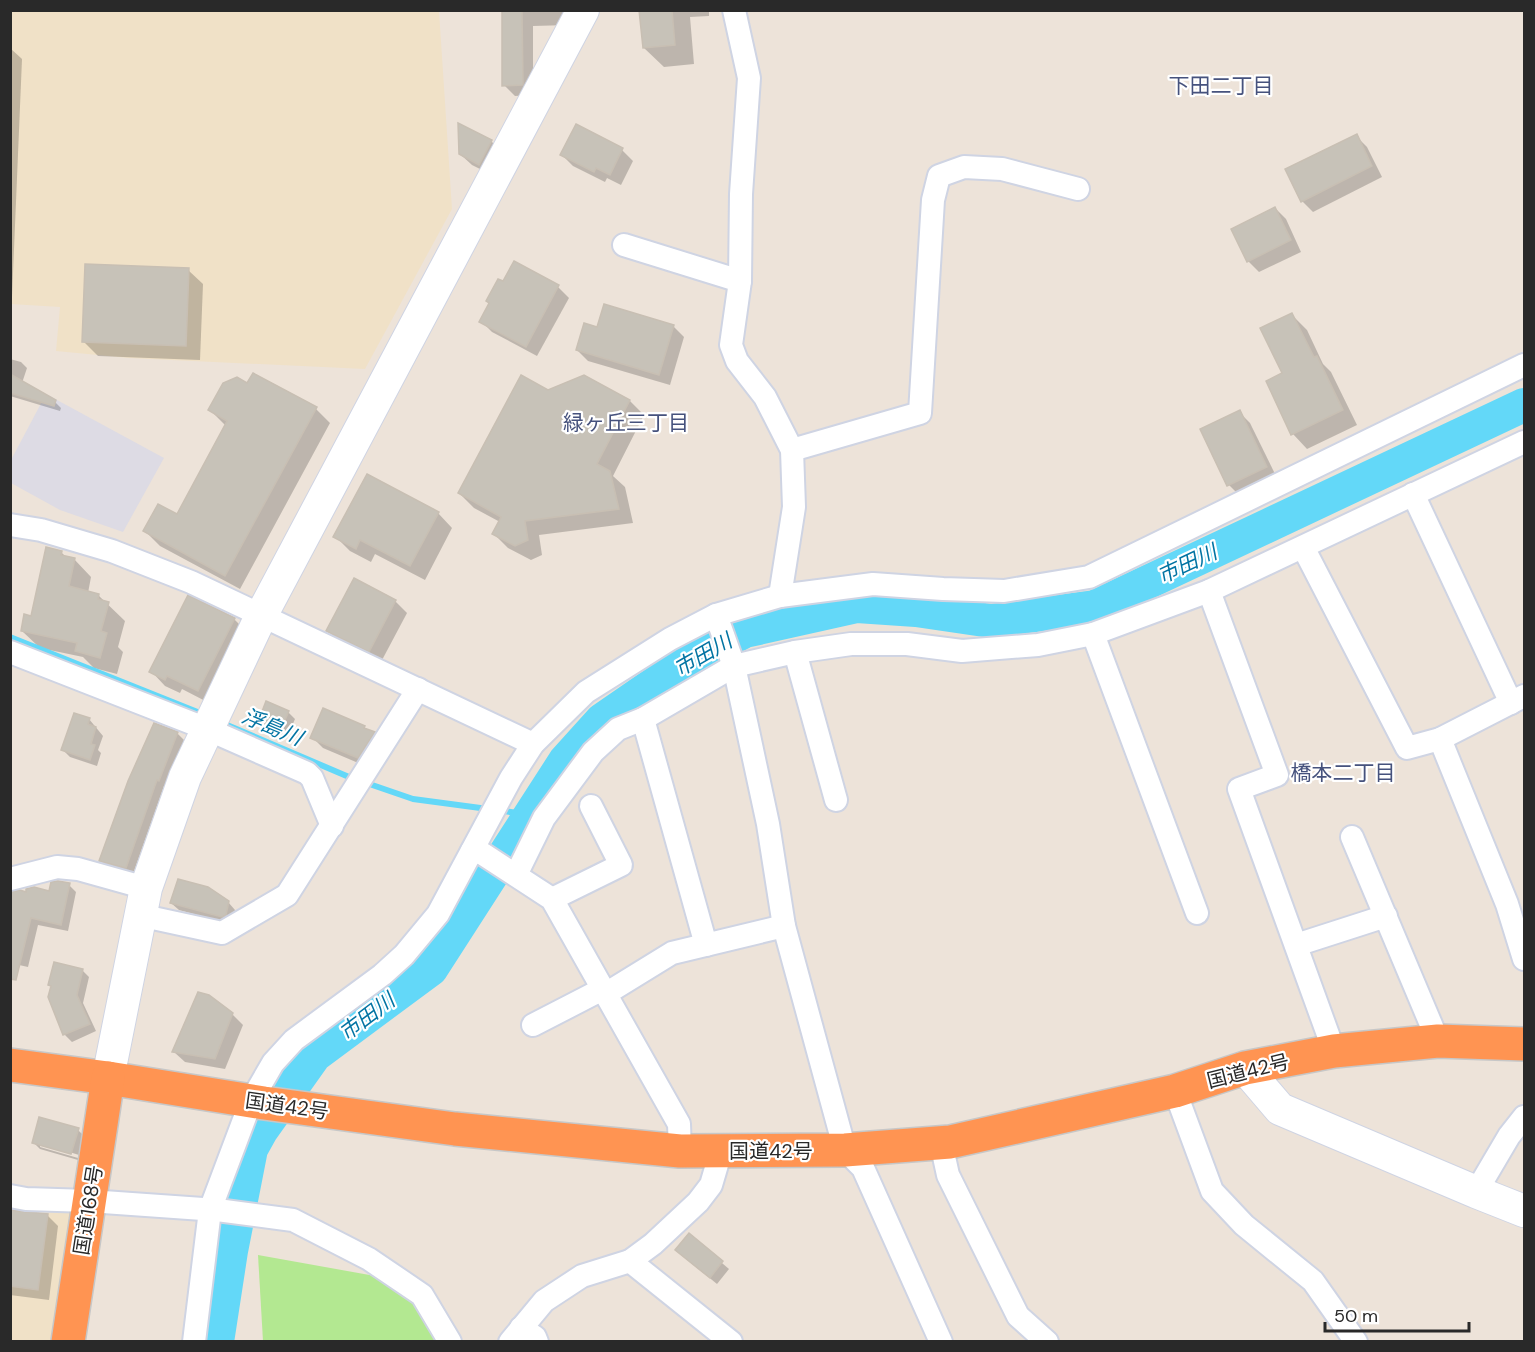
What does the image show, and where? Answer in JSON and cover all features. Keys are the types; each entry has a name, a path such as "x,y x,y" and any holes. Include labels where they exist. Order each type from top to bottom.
{"highway":[{"name":"国道42号","path":"10,1065 455,1129 680,1151 845,1150 941,1143 1069,1116 1175,1090 1245,1068 1334,1051 1438,1041 1524,1044"},
{"name":"国道168号","path":"68,1341 108,1078"}],"street":[{"path":"108,1078 143,902 173,806 207,729 261,616 583,10"},
{"path":"734,10 749,78 741,194 740,281 731,345 737,361 765,397 792,450 794,507 780,596"},
{"path":"792,450 920,413 933,200 939,176 964,167 1002,169 1078,189"},
{"path":"624,245 740,281"},
{"path":"194,1341 214,1210 269,1104 273,1063 294,1040 382,975 404,955 438,914 478,852 511,778 533,744 586,692 670,639 716,615 780,596 873,584 1004,591 1089,577 1524,365"},
{"path":"516,874 544,818 593,752 618,729 643,719 734,666 795,652 871,642 962,651 1038,645 1093,634 1209,591 1413,494 1523,447"},
{"path":"1303,547 1407,748 1440,739 1518,700 1413,494"},
{"path":"10,525 41,530 154,566 533,744"},
{"path":"1209,591 1277,775 1239,789 1334,1051"},
{"path":"716,615 734,666 768,824 784,926 845,1150 863,1168 941,1341"},
{"path":"1093,634 1197,913"},
{"path":"10,652 207,729 308,773 332,826"},
{"path":"795,652 836,800"},
{"path":"10,879 57,867 78,869 143,902 222,933 230,930 287,895 418,689"},
{"path":"643,719 706,945"},
{"path":"1440,739 1516,900 1524,959"},
{"path":"552,899 621,865 591,806"},
{"path":"1352,837 1438,1041"},
{"path":"478,852 516,874 552,899 680,1124 680,1151"},
{"path":"1296,945 1386,915"},
{"path":"533,1025 597,992 607,993 672,953 784,926"},
{"path":"1245,1068 1280,1109 1524,1211"},
{"path":"1175,1090 1212,1191 1244,1225 1313,1281 1356,1341"},
{"path":"1476,1192 1509,1136 1524,1117"},
{"path":"941,1143 948,1174 1018,1316 1047,1341"},
{"path":"523,1337 544,1301 582,1276 630,1261 653,1245 698,1202 711,1185 721,1151"},
{"path":"10,1196 26,1199 214,1210 292,1220 369,1258 422,1295 447,1340 450,1341"},
{"path":"630,1261 731,1341"}],"shaded area":[{"path":"10,11 439,11 452,209 365,369 129,358 56,351 60,307 11,304"},
{"path":"46,394 164,458 123,532 60,510 11,483 11,460"},
{"path":"11,1198 73,1207 50,1341 11,1341 11,1286 38,1290 48,1214 11,1209"}],"green space":[{"path":"258,1255 403,1281 437,1341 263,1341"}],"building":[{"path":"502,10 522,10 523,85 502,86"},
{"path":"639,10 672,10 675,45 643,48"},
{"path":"458,123 492,140 479,165 459,154"},
{"path":"576,124 623,148 610,175 596,168 594,172 560,155"},
{"path":"1357,134 1372,166 1301,202 1285,169"},
{"path":"1275,207 1291,240 1247,262 1231,229"},
{"path":"514,261 559,285 526,347 479,322 489,303 486,301 498,279 503,281"},
{"path":"85,264 189,268 186,346 82,342"},
{"path":"604,304 674,325 659,375 576,350 584,323 597,327"},
{"path":"1292,313 1314,357 1317,356 1343,410 1291,435 1266,381 1282,373 1260,328"},
{"path":"253,373 317,407 225,576 143,531 158,504 177,514 227,421 208,410 223,383 237,377 247,383"},
{"path":"10,374 56,400 54,406 10,393"},
{"path":"521,375 548,390 584,375 630,400 597,464 610,471 619,509 525,521 528,540 515,546 492,534 501,517 458,493"},
{"path":"1240,410 1267,467 1227,486 1200,429"},
{"path":"367,474 439,512 410,566 360,540 356,549 333,537"},
{"path":"46,547 62,551 61,555 75,558 69,586 99,594 98,599 109,602 101,631 107,633 100,658 75,651 77,643 21,631 24,614 31,616"},
{"path":"354,578 396,600 369,652 326,631"},
{"path":"188,595 235,618 198,691 167,676 165,680 149,672"},
{"path":"266,701 289,711 282,727 277,725 275,729 258,722"},
{"path":"323,708 375,732 358,758 310,738"},
{"path":"74,713 90,718 88,724 96,727 91,744 95,745 90,760 61,750"},
{"path":"154,723 178,732 159,781 157,780 126,868 99,861 128,781"},
{"path":"178,879 208,887 229,901 226,915 222,917 170,903"},
{"path":"51,882 70,883 61,925 31,918 16,980 10,979 10,892 20,890 26,892 26,889 34,887 49,891"},
{"path":"54,962 83,969 77,995 90,1024 63,1035 48,997 51,986 48,985"},
{"path":"198,992 209,995 233,1013 215,1059 172,1052"},
{"path":"39,1117 79,1128 71,1154 32,1143"},
{"path":"10,1210 48,1214 38,1290 10,1286"},
{"path":"689,1233 723,1261 710,1278 675,1250"}],"waterway":[{"name":"市田川","path":"217,1342 231,1251 251,1149 261,1131 315,1055 431,969 565,761 602,720 686,662 745,631 857,606 916,610 991,621 1095,607 1524,405"},
{"name":"浮島川","path":"10,637 205,715"},
{"name":"浮島川","path":"220,722 349,777 413,799 488,809"},
{"name":"浮島川","path":"498,810 529,815"}],"district":[{"name":"下田二丁目","path":"1221,86"},
{"name":"緑ヶ丘三丁目","path":"626,423"},
{"name":"橋本二丁目","path":"1343,773"}]}
